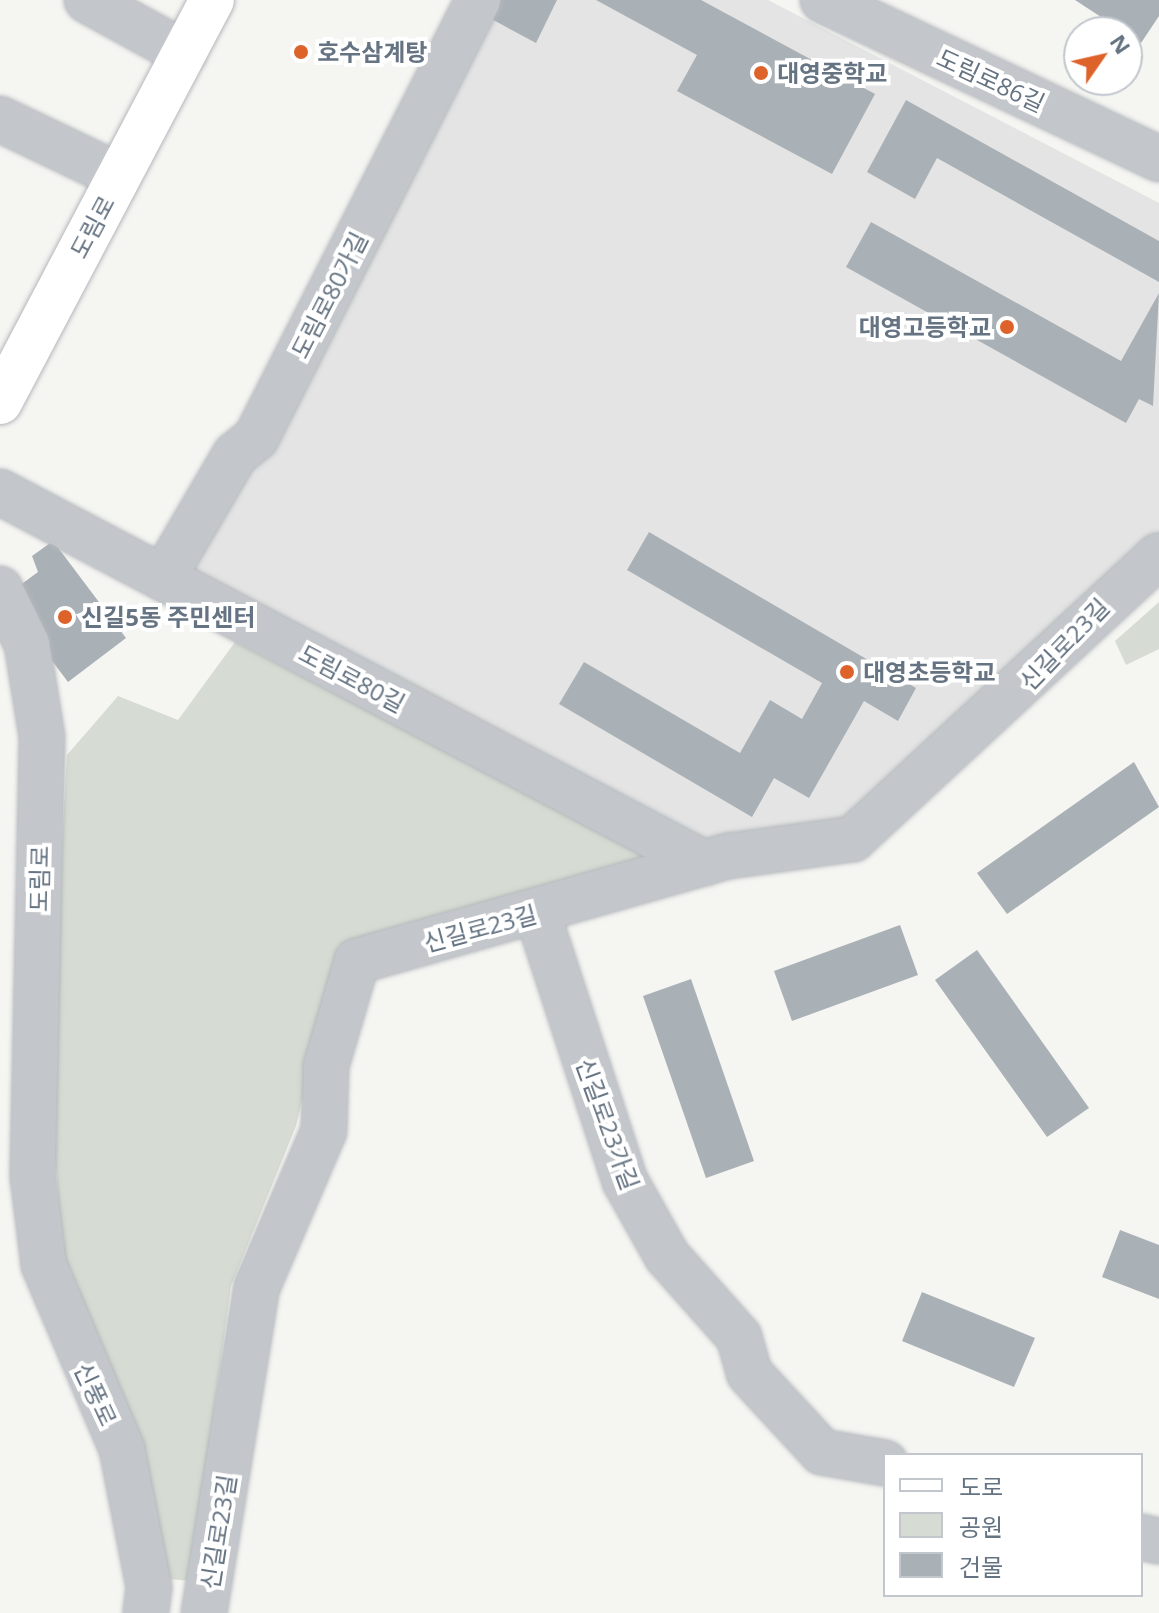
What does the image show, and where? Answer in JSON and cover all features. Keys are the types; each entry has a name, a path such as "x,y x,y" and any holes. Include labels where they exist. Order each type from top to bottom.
{"main road":[{"name":"도림로","path":"0,402 212,0"}],"street":[{"path":"87,0 184,53"},
{"name":"도림로80가길","path":"163,578 235,455 256,438 478,0"},
{"name":"도림로86길","path":"823,0 1159,159"},
{"path":"0,119 119,176"},
{"name":"도림로80길","path":"0,492 704,863"},
{"name":"신길로23길","path":"204,1613 257,1287 324,1131 326,1066 357,961 704,863 853,839 1159,556"},
{"name":"도림로","path":"0,589 27,644 42,737 33,1177"},
{"name":"신길로23가길","path":"537,912 625,1181 667,1256 739,1337 749,1373 822,1452 883,1463"},
{"name":"신풍로","path":"33,1177 44,1265 122,1449 149,1587 146,1613"}],"shaded area":[{"path":"495,0 768,0 1159,203 1159,541 844,821 706,842 189,574"}],"green space":[{"path":"1159,602 1159,649 1126,665 1115,641"},
{"path":"235,642 655,857 537,912 339,946 296,1126 231,1286 191,1581 168,1579 64,1269 49,1082 67,755 118,696 178,720"}],"building":[{"path":"495,0 557,0 536,43 486,16"},
{"name":"대영중학교","path":"596,0 701,0 875,94 832,174 677,91 697,55"},
{"path":"1075,0 1159,0 1159,16 1143,40 1143,16 1100,16"},
{"path":"906,100 1159,241 1159,282 937,158 915,199 867,172"},
{"name":"대영고등학교","path":"871,222 1121,361 1159,293 1153,406 1139,399 1126,423 846,267"},
{"name":"대영초등학교","path":"649,532 916,688 898,721 864,701 809,798 774,778 752,817 559,704 584,662 740,753 770,700 802,719 822,683 627,570"},
{"name":"신길5동 주민센터","path":"53,541 126,638 68,682 4,597 38,572 32,556"},
{"path":"1134,762 1159,807 1007,914 977,873"},
{"path":"900,925 918,975 792,1021 774,971"},
{"path":"977,950 1089,1108 1047,1137 935,980"},
{"path":"691,979 754,1161 706,1178 643,996"},
{"path":"1120,1230 1159,1245 1159,1299 1102,1277"},
{"path":"922,1292 1035,1338 1014,1387 902,1341"}],"place":[{"name":"호수삼계탕","path":"301,52"},
{"name":"대영중학교","path":"761,73"},
{"name":"대영고등학교","path":"1007,327"},
{"name":"신길5동 주민센터","path":"65,617"},
{"name":"대영초등학교","path":"847,672"}]}
